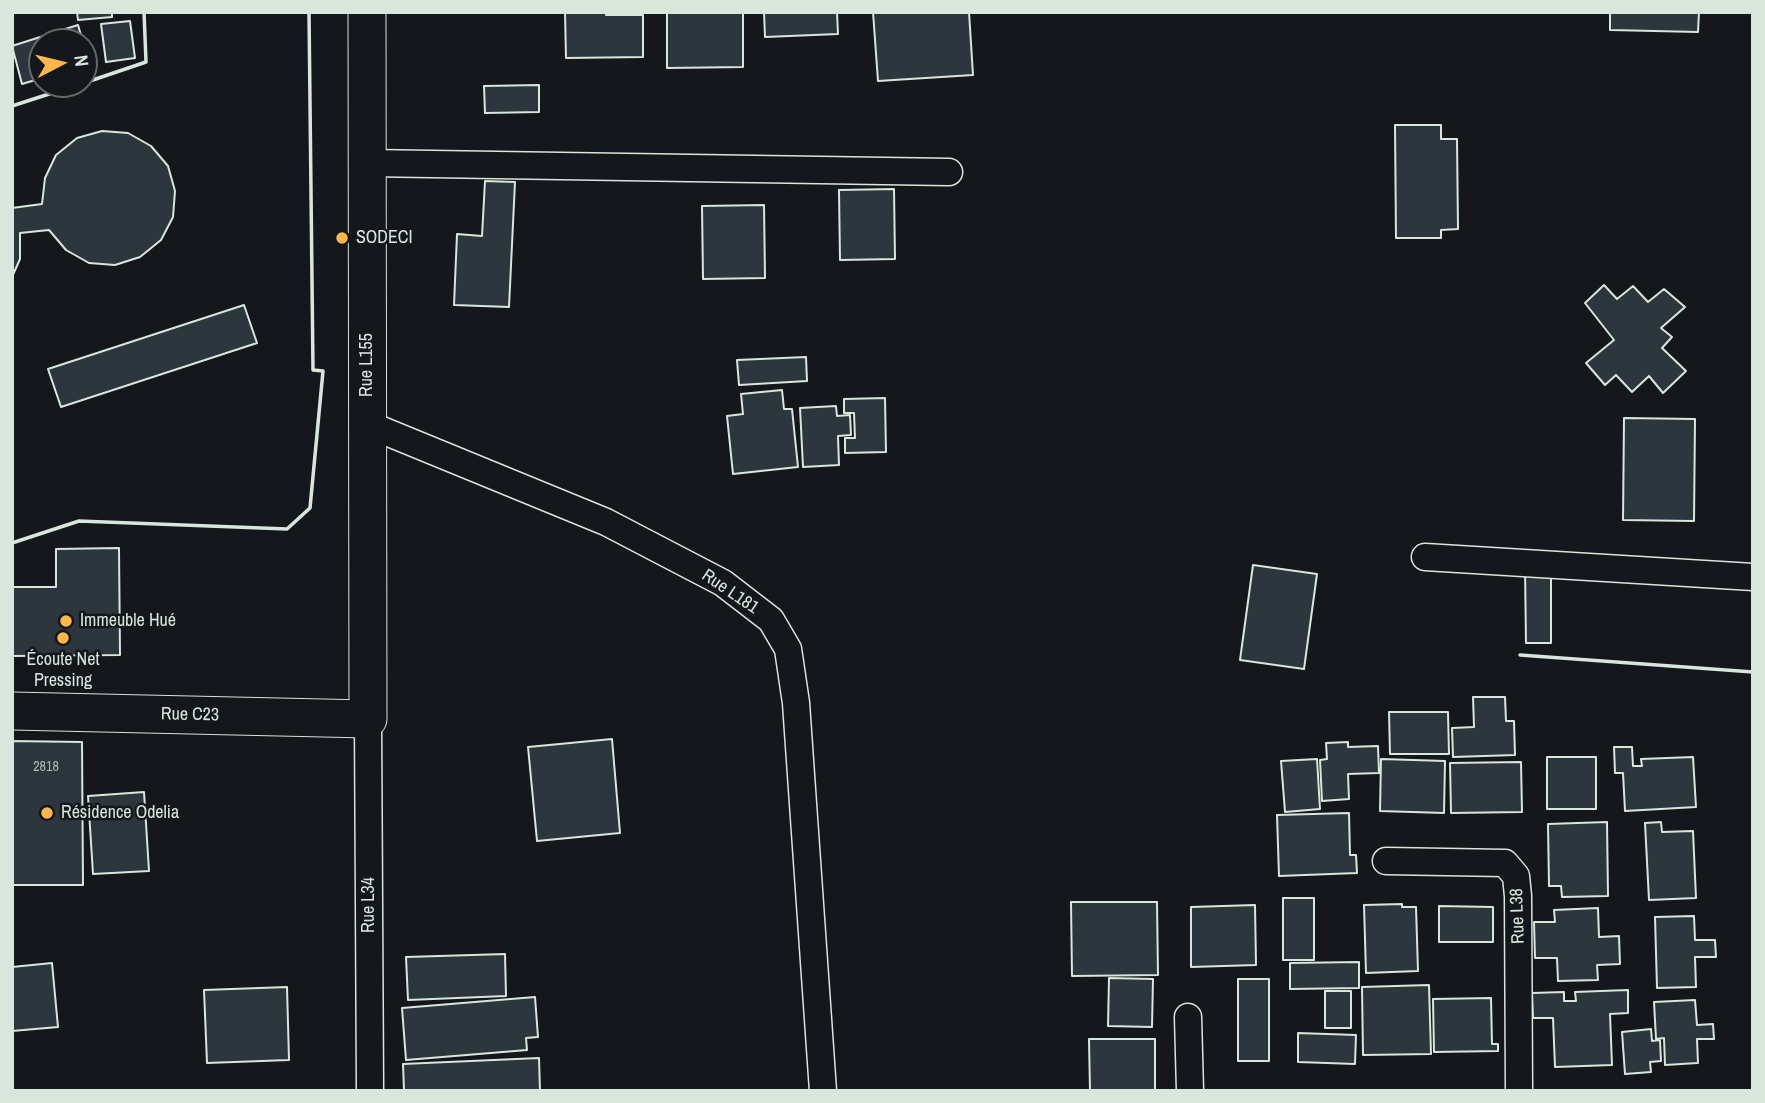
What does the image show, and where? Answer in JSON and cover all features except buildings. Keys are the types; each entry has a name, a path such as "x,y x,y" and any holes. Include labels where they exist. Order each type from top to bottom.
{"street":[{"name":"Rue L155","path":"367,12 368,719"},
{"path":"367,163 950,172"},
{"name":"Rue L181","path":"367,424 606,522 723,583 771,620 788,649 796,703 823,1091"},
{"path":"1425,557 1753,577"},
{"name":"Rue C23","path":"12,711 368,719"},
{"name":"Rue L34","path":"368,719 370,1091"},
{"name":"Rue L38","path":"1386,861 1505,863 1516,876 1519,1091"},
{"path":"1188,1017 1190,1091"}],"wall":[{"path":"98,78 146,62 144,12"},
{"path":"12,543 79,521 287,529 310,508 323,371 313,370 309,12"},
{"path":"12,106 37,98"},
{"path":"1520,655 1753,672"}],"place":[{"name":"SODECI","path":"342,238"},
{"name":"Immeuble Hué","path":"66,621"},
{"name":"Écoute Net Pressing","path":"63,638"},
{"name":"Résidence Odelia","path":"47,813"}]}
